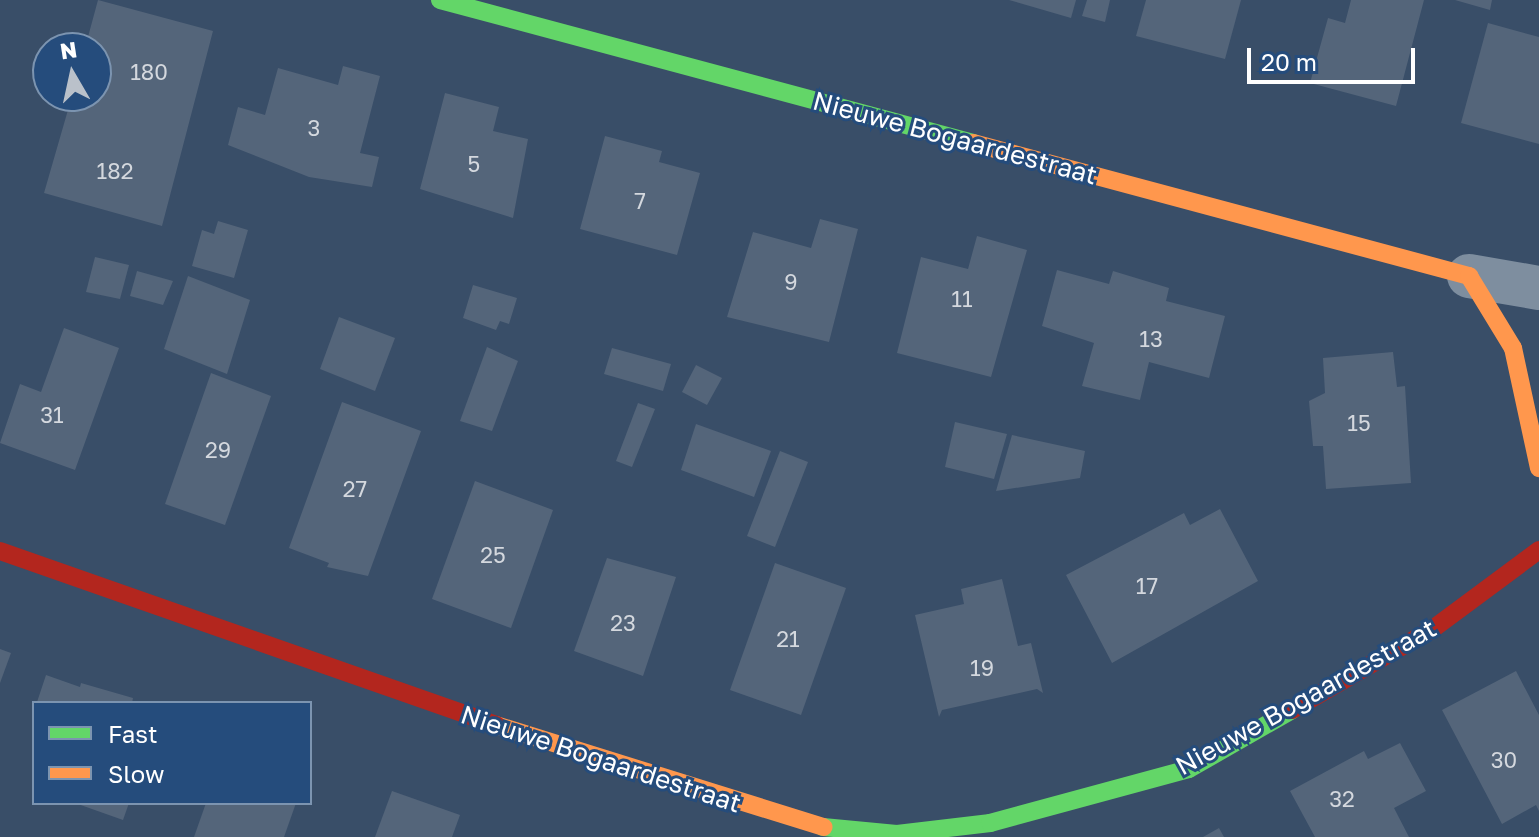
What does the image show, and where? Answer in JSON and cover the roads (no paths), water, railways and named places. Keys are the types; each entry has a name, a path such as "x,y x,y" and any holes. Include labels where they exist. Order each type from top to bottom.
{"street":[{"name":"Nieuwe Bogaardestraat","path":"440,0 1469,276 1539,288"},
{"path":"1469,276 1513,348 1539,468"},
{"name":"Nieuwe Bogaardestraat","path":"0,551 457,712 779,817 808,826 897,834 990,823 1189,769 1434,628 1539,550"}]}
